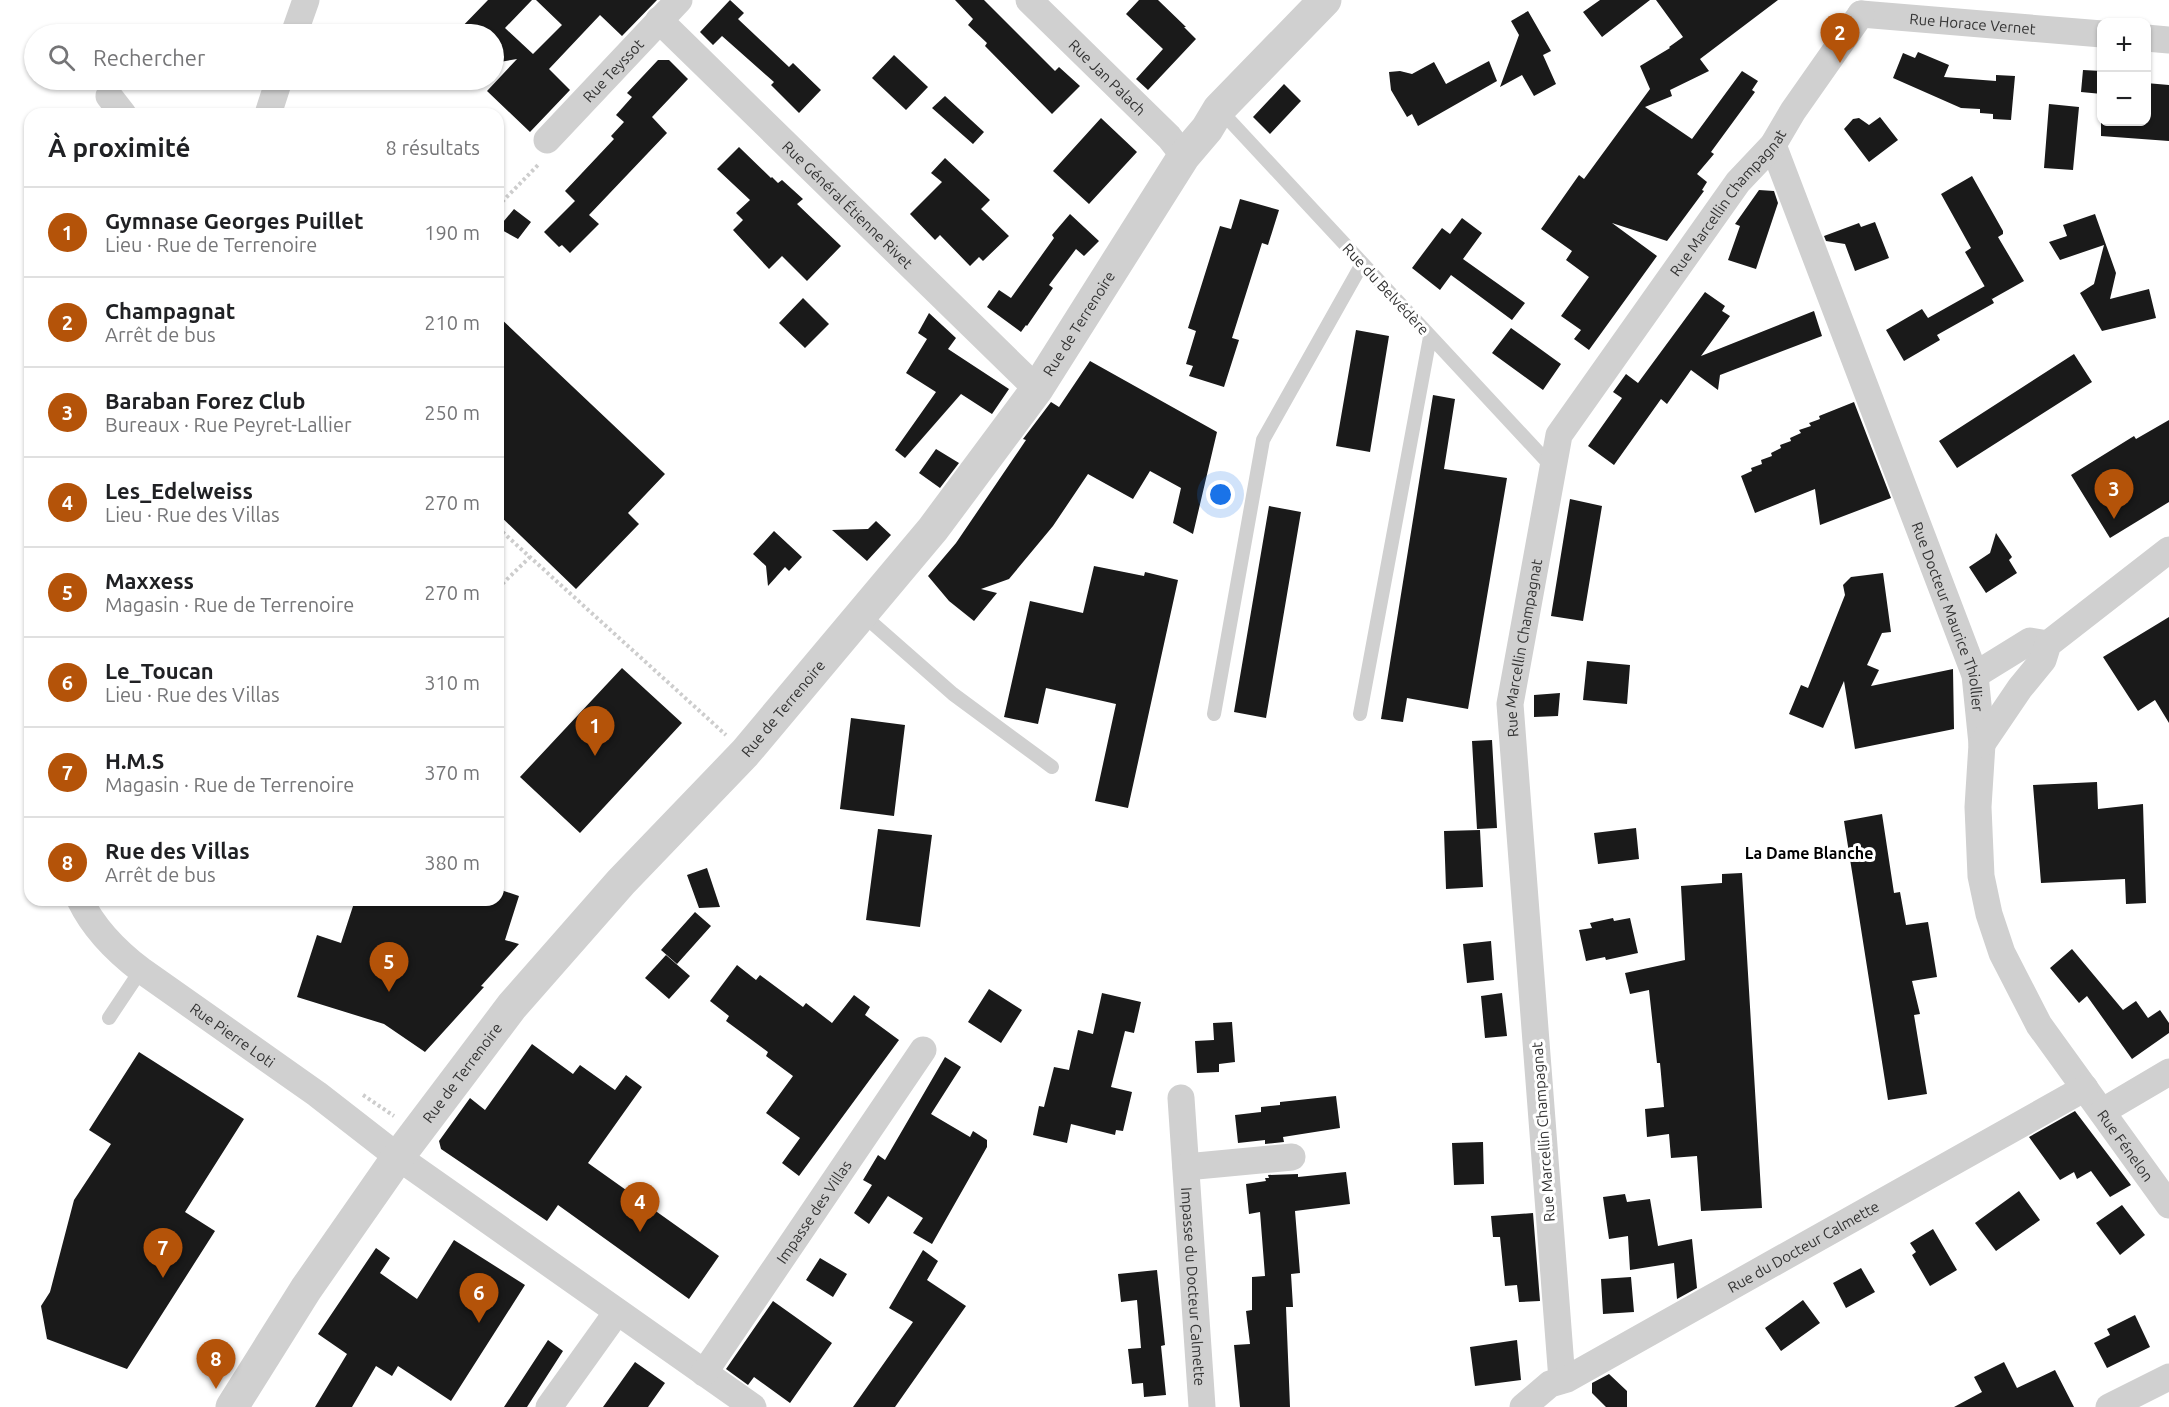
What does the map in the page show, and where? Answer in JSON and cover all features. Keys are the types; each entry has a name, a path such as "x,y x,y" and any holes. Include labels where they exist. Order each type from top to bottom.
{"street":[{"path":"298,24 306,0"},
{"name":"Rue Teyssot","path":"547,140 679,0"},
{"name":"Rue Jan Palach","path":"1029,0 1169,137 1184,156"},
{"name":"Rue de Terrenoire","path":"232,1407 306,1289 398,1156 512,1006 621,882 745,753 933,529 1037,389 1184,156 1207,129 1219,109 1325,0"},
{"name":"Rue Horace Vernet","path":"1859,7 2097,33"},
{"name":"Rue Marcellin Champagnat","path":"1562,1380 1510,704 1559,435 1738,182 1773,145 1859,7"},
{"name":"Rue Général Étienne Rivet","path":"658,20 1037,389"},
{"path":"2151,38 2169,40"},
{"path":"270,108 276,90"},
{"name":"Rue Docteur Maurice Thiollier","path":"1773,145 1975,675 1982,744 1978,849 1989,914 2002,953 2039,1025 2085,1088"},
{"path":"1982,744 2020,688 2043,660 2048,644 2169,550"},
{"path":"1975,675 2030,641 2048,644"},
{"name":"Rue Pierre Loti","path":"83,906 117,952 141,970 317,1094 398,1156 616,1312 753,1407"},
{"name":"Impasse des Villas","path":"704,1372 923,1050"},
{"path":"2103,1111 2169,1072"},
{"name":"Rue du Docteur Calmette","path":"1522,1407 1550,1384 1562,1380 2085,1088"},
{"name":"Rue Fénelon","path":"2085,1088 2169,1205"},
{"name":"Impasse du Docteur Calmette","path":"1181,1098 1202,1407"},
{"name":"Impasse du Docteur Calmette","path":"1186,1167 1292,1157"},
{"path":"549,1407 616,1312"},
{"path":"2109,1407 2169,1377"}],"lane":[{"name":"Rue du Belvédère","path":"1219,109 1553,468"},
{"path":"1214,714 1263,440 1362,264"},
{"path":"1360,714 1430,337"},
{"path":"862,614 953,694 1052,767"},
{"path":"109,1018 141,970"}],"path":[{"path":"504,200 538,166"},
{"path":"504,533 745,753"},
{"path":"504,582 530,557"}],"building":[{"path":"488,0 532,0 505,28 533,54 562,25 536,0 657,0 622,36 600,15 549,69 570,90 530,132 487,91 504,90 504,73 517,59 504,61 504,24 465,24"},
{"path":"730,0 744,13 738,19 789,67 793,63 821,90 799,113 771,85 774,82 722,36 713,45 700,32"},
{"path":"955,0 984,0 1055,71 1059,67 1080,86 1052,114 985,46 987,43 968,25 973,19"},
{"path":"1139,0 1158,0 1196,39 1148,90 1136,79 1163,49 1126,14"},
{"path":"1600,0 1650,0 1602,37 1583,12"},
{"path":"1656,0 1778,0 1700,59 1709,71 1670,90 1672,96 1645,107 1692,139 1742,71 1758,81 1752,90 1755,92 1711,152 1714,154 1697,174 1707,182 1702,190 1704,191 1667,241 1612,223 1657,256 1589,350 1574,339 1581,330 1561,316 1589,277 1566,260 1572,251 1541,229 1579,175 1584,179 1650,89 1640,66 1670,48 1683,37"},
{"path":"1528,11 1551,51 1543,55 1556,84 1534,96 1522,75 1500,87 1519,35 1511,21"},
{"path":"1918,52 1949,65 1944,77 1996,81 1996,75 2015,76 2011,120 1993,119 1993,114 1980,113 1980,109 1961,108 1893,78 1903,53 1915,58"},
{"path":"894,55 928,87 906,110 872,78"},
{"path":"658,60 669,60 688,79 652,117 667,133 589,215 599,224 570,253 562,245 559,247 544,232 575,201 565,191 614,139 611,136 624,122 616,115 632,97 627,93"},
{"path":"1489,61 1497,81 1418,126 1412,114 1407,117 1391,90 1389,72 1400,71 1412,74 1434,62 1446,84"},
{"path":"2083,70 2097,71 2097,94 2081,92"},
{"path":"2151,83 2169,85 2169,141 2101,136 2101,126 2151,126"},
{"path":"1284,84 1301,101 1270,134 1253,117"},
{"path":"945,96 984,132 973,144 932,108"},
{"path":"2049,104 2079,107 2073,170 2044,168"},
{"path":"1880,117 1898,140 1869,162 1844,129 1853,119 1859,118 1869,125"},
{"path":"1101,118 1137,152 1089,204 1053,171"},
{"path":"739,147 771,178 778,183 782,180 803,199 797,204 841,246 807,281 782,256 769,269 733,230 743,220 736,213 750,200 717,169"},
{"path":"945,158 990,200 981,209 1009,236 983,261 979,257 970,266 940,235 935,240 910,214 942,182 931,173"},
{"path":"1972,176 2003,231 2003,234 1998,237 2024,281 1992,299 1965,252 1971,248 1941,194"},
{"path":"1759,190 1774,191 1778,203 1756,269 1728,260 1740,226 1735,224"},
{"path":"1240,199 1279,210 1268,245 1262,243 1232,338 1239,340 1224,387 1189,376 1193,366 1186,364 1196,331 1188,328 1220,226 1231,229"},
{"path":"514,209 531,222 518,239 504,231 504,221"},
{"path":"1070,214 1099,241 1084,256 1076,249 1049,285 1053,288 1021,332 987,307 999,290 1011,298 1054,238 1052,235"},
{"path":"2095,214 2116,273 2110,299 2149,289 2156,318 2102,331 2080,293 2094,284 2104,245 2060,260 2049,242 2067,236 2063,225"},
{"path":"1462,218 1482,233 1463,259 1525,303 1512,320 1451,275 1440,290 1412,268 1442,228 1450,234"},
{"path":"1875,222 1889,258 1855,271 1845,244 1826,241 1824,236 1859,223 1861,227"},
{"path":"1985,286 1994,303 1937,335 1940,340 1904,361 1886,330 1922,309 1928,318"},
{"path":"1705,292 1725,306 1722,311 1730,316 1701,356 1814,311 1822,336 1720,375 1718,390 1691,370 1667,404 1661,399 1614,465 1588,446 1622,398 1613,392 1626,374 1638,383"},
{"path":"803,298 829,324 805,348 779,323"},
{"path":"929,313 956,338 948,349 1009,389 992,414 961,394 905,458 895,450 936,392 906,373 927,339 918,333"},
{"path":"504,322 665,474 628,513 639,524 576,589 504,520"},
{"path":"1511,328 1561,364 1543,390 1492,353"},
{"path":"1356,330 1389,336 1370,452 1336,446"},
{"path":"2074,354 2092,382 1957,468 1939,441"},
{"path":"1090,361 1217,432 1193,534 1173,523 1181,488 1150,471 1133,499 1088,474 1053,526 1009,579 981,589 997,593 974,621 949,601 928,576 956,543 1026,440 1023,439 1051,402 1059,407"},
{"path":"1433,395 1455,399 1444,469 1507,478 1468,709 1407,698 1403,722 1381,719"},
{"path":"1854,402 1891,498 1820,525 1815,489 1755,513 1741,476 1752,471 1751,468 1762,464 1761,460 1772,456 1771,453 1781,448 1780,445 1791,441 1790,438 1801,433 1799,430 1811,426 1809,423 1820,419 1819,416"},
{"path":"2169,420 2169,502 2110,538 2071,475 2134,436 2136,439"},
{"path":"936,449 959,463 940,488 919,473"},
{"path":"1570,499 1602,506 1583,621 1551,616"},
{"path":"1269,506 1301,512 1266,718 1234,712"},
{"path":"876,521 891,535 867,561 832,530 868,529"},
{"path":"774,531 802,557 789,571 785,567 768,586 766,566 753,554"},
{"path":"1996,533 2012,557 2009,560 2017,573 1986,593 1969,567 1990,553"},
{"path":"1094,566 1144,576 1145,572 1178,580 1128,808 1095,801 1116,704 1046,688 1038,724 1004,717 1030,601 1083,613"},
{"path":"1883,573 1891,632 1882,633 1867,665 1879,670 1871,686 1953,669 1954,729 1855,749 1844,681 1823,728 1789,714 1801,685 1808,688 1845,595 1843,585 1851,577"},
{"path":"2169,617 2169,723 2155,700 2138,711 2103,657"},
{"path":"1587,661 1630,665 1627,704 1583,700"},
{"path":"622,668 682,723 580,833 520,777"},
{"path":"1560,693 1558,716 1534,717 1534,695"},
{"path":"851,718 905,725 894,816 840,809"},
{"path":"1492,740 1497,828 1477,829 1472,741"},
{"path":"2097,782 2098,809 2143,804 2146,903 2126,904 2125,879 2041,883 2033,785"},
{"path":"1882,814 1894,893 1900,892 1906,925 1928,922 1937,977 1912,981 1920,1014 1914,1015 1927,1094 1888,1100 1844,821"},
{"path":"1636,828 1639,859 1598,864 1594,833"},
{"path":"878,829 932,835 920,927 866,920"},
{"path":"1480,830 1483,887 1446,889 1444,831"},
{"path":"707,868 720,907 699,908 687,875"},
{"path":"1742,873 1762,1208 1701,1211 1697,1156 1671,1158 1669,1134 1647,1137 1645,1109 1664,1107 1660,1063 1657,1063 1649,990 1630,994 1625,973 1685,960 1681,886 1722,883 1722,874"},
{"path":"504,891 519,896 505,940 519,944 481,986 484,987 425,1052 384,1024 297,997 317,935 341,943 353,906 504,906"},
{"path":"695,912 711,926 677,964 661,950"},
{"path":"1613,918 1614,921 1630,918 1638,953 1606,960 1605,957 1586,961 1579,930 1592,928 1590,923"},
{"path":"1491,941 1494,980 1467,983 1463,944"},
{"path":"2072,949 2123,1010 2136,1001 2148,1018 2160,1010 2169,1023 2169,1033 2132,1059 2087,996 2079,1003 2050,968"},
{"path":"666,955 690,976 669,999 645,978"},
{"path":"737,965 756,980 760,975 803,1007 806,1003 832,1023 854,995 870,1007 865,1015 899,1040 799,1176 782,1163 800,1138 766,1113 793,1076 766,1056 768,1052 726,1021 729,1016 710,1001"},
{"path":"989,989 1022,1010 1001,1043 968,1022"},
{"path":"1102,993 1141,1002 1134,1033 1125,1031 1111,1087 1132,1092 1123,1131 1116,1130 1115,1135 1071,1124 1067,1143 1033,1135 1039,1106 1044,1107 1054,1067 1069,1070 1078,1030 1093,1034"},
{"path":"1502,993 1507,1036 1485,1038 1481,996"},
{"path":"1232,1022 1235,1062 1219,1064 1219,1072 1197,1073 1195,1041 1214,1040 1213,1023"},
{"path":"532,1044 573,1074 580,1065 615,1090 626,1075 642,1087 588,1163 719,1256 689,1299 558,1205 547,1221 441,1149 439,1141 470,1098 485,1110"},
{"path":"139,1052 244,1119 185,1212 215,1231 127,1369 47,1339 41,1306 50,1292 74,1200 111,1144 89,1130"},
{"path":"945,1057 961,1067 931,1114 970,1137 973,1131 987,1140 987,1147 932,1244 913,1233 923,1218 888,1196 869,1224 854,1213 872,1185 863,1180 878,1155 885,1160"},
{"path":"1336,1096 1340,1128 1283,1137 1284,1142 1265,1144 1265,1140 1238,1143 1235,1115 1261,1112 1261,1107 1280,1105 1280,1102"},
{"path":"2075,1111 2131,1185 2110,1197 2091,1171 2077,1179 2074,1172 2060,1180 2029,1137"},
{"path":"1483,1142 1484,1184 1454,1185 1452,1143"},
{"path":"1346,1172 1350,1204 1295,1211 1300,1273 1291,1274 1293,1307 1286,1307 1290,1407 1240,1407 1234,1345 1250,1344 1246,1311 1252,1310 1252,1277 1265,1276 1260,1212 1249,1214 1246,1184 1266,1181 1265,1178 1269,1178 1268,1175 1298,1174 1298,1177"},
{"path":"2019,1191 2040,1220 1996,1251 1975,1223"},
{"path":"1625,1194 1627,1202 1650,1199 1658,1246 1692,1239 1697,1288 1677,1299 1674,1263 1630,1270 1628,1236 1609,1239 1603,1197"},
{"path":"2122,1205 2145,1235 2120,1255 2096,1223"},
{"path":"1533,1213 1540,1301 1519,1302 1517,1285 1505,1286 1500,1237 1493,1237 1491,1216"},
{"path":"1933,1229 1957,1270 1930,1286 1912,1255 1916,1252 1910,1243"},
{"path":"454,1240 525,1285 451,1401 398,1366 392,1376 376,1366 352,1407 315,1407 347,1354 318,1334 376,1248 390,1258 380,1273 417,1299"},
{"path":"923,1250 938,1261 927,1280 966,1306 895,1407 853,1407 913,1322 889,1308"},
{"path":"820,1258 847,1274 833,1297 806,1280"},
{"path":"1861,1268 1875,1292 1846,1308 1833,1283"},
{"path":"1157,1270 1165,1345 1161,1346 1166,1395 1144,1397 1143,1383 1132,1384 1128,1349 1141,1348 1137,1300 1121,1302 1118,1274"},
{"path":"1631,1277 1634,1312 1603,1314 1601,1279"},
{"path":"1803,1300 1820,1323 1781,1351 1765,1328"},
{"path":"773,1301 832,1343 790,1403 754,1377 748,1385 726,1369"},
{"path":"2135,1315 2150,1347 2107,1368 2094,1343 2110,1335 2107,1329"},
{"path":"548,1340 563,1351 527,1407 504,1407"},
{"path":"1517,1340 1521,1380 1475,1386 1470,1347"},
{"path":"635,1362 665,1383 648,1407 603,1407"},
{"path":"2004,1362 2017,1388 2055,1370 2074,1407 1954,1407 1982,1392 1974,1377"},
{"path":"1609,1374 1627,1391 1627,1407 1606,1407 1592,1393 1592,1383"}],"place":[{"name":"Champagnat","path":"1840,63"},
{"name":"Baraban Forez Club","path":"2114,519"},
{"name":"Gymnase Georges Puillet","path":"595,756"},
{"name":"Maxxess","path":"389,992"},
{"name":"Les_Edelweiss","path":"640,1232"},
{"name":"H.M.S","path":"163,1278"},
{"name":"Le_Toucan","path":"479,1323"},
{"name":"Rue des Villas","path":"216,1389"}],"district":[{"name":"La Dame Blanche","path":"1809,853"}]}
